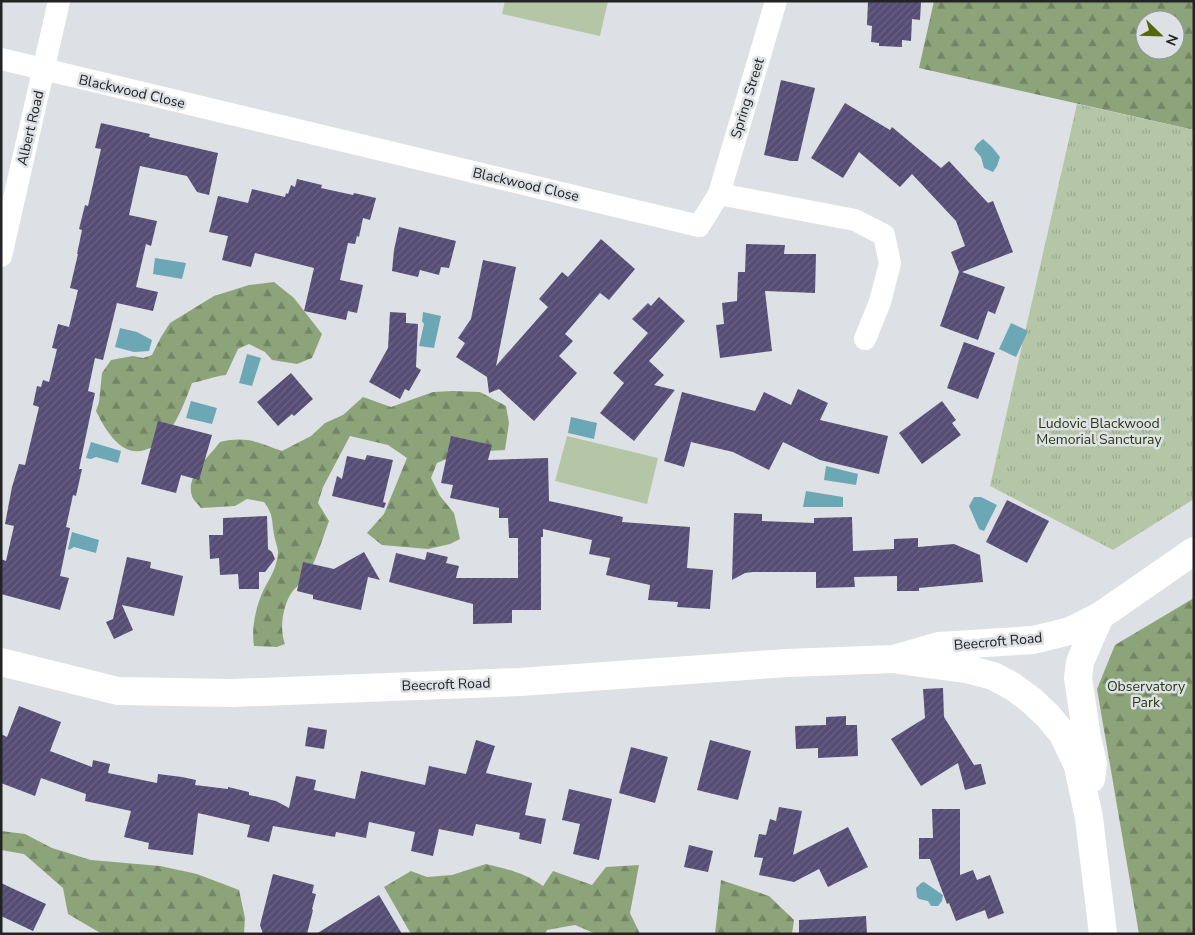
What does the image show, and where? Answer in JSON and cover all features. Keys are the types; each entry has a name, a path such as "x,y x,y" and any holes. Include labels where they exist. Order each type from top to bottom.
{"main road":[{"name":"Beecroft Road","path":"894,659 939,646 1033,640 1070,631 1100,616 1194,551"},
{"name":"Beecroft Road","path":"1088,818 1093,764 1078,678 1080,662 1100,616"},
{"name":"Beecroft Road","path":"1,662 71,681 118,691 232,692 520,682 787,663 894,659 967,669 993,676 1012,686 1031,700 1063,734 1078,766 1088,818 1103,934"}],"street":[{"name":"Albert Road","path":"1,256 59,1"},
{"name":"Spring Street","path":"719,194 776,1"},
{"path":"1,59 44,70"},
{"name":"Blackwood Close","path":"44,70 699,226 719,194"},
{"path":"719,194 855,220 884,235 890,263 880,302 865,339"}],"green space":[{"path":"505,1 608,1 600,36 502,14"},
{"path":"934,1 1194,1 1194,130 919,68"},
{"name":"Ludovic Blackwood Memorial Sancturay","path":"1077,104 1194,130 1194,499 1113,550 990,486"},
{"path":"274,282 294,298 322,334 312,358 297,364 272,360 265,352 249,344 238,349 226,375 192,383 174,424 158,445 136,451 128,450 121,446 104,426 96,411 99,402 102,373 111,360 133,356 143,358 152,355 170,323 214,296 249,285"},
{"path":"433,392 480,392 506,406 509,423 505,450 470,453 437,463 431,478 440,496 454,513 460,539 450,544 428,549 382,545 367,533 384,514 407,458 388,445 350,436 323,487 318,503 329,521 319,550 306,578 295,588 286,603 282,624 285,644 277,647 254,646 253,632 257,610 261,596 275,568 278,551 274,537 272,517 264,502 247,499 235,506 201,508 193,498 191,489 195,474 205,460 220,442 229,440 252,441 282,451 311,436 325,423 343,415 363,397 391,407"},
{"path":"567,436 658,458 647,504 555,481"},
{"name":"Observatory Park","path":"1194,598 1194,934 1139,934 1097,689 1115,645"},
{"path":"1,831 25,834 52,848 91,860 160,866 197,874 239,890 245,918 244,934 102,934 68,914 63,888 24,854 1,850"},
{"path":"486,864 523,875 543,886 553,871 592,885 606,867 639,865 630,913 640,934 596,934 575,925 547,930 545,934 411,934 384,887 411,871 427,877 452,875"},
{"path":"721,880 769,896 794,920 792,934 715,934"}],"water":[{"path":"983,139 1000,157 993,172 984,168 981,157 974,149"},
{"path":"155,258 186,263 182,279 153,274"},
{"path":"423,312 441,316 434,348 419,346 424,324 422,321"},
{"path":"1011,323 1028,331 1016,357 999,349"},
{"path":"120,328 137,332 152,340 149,351 134,352 115,347"},
{"path":"247,354 261,358 252,386 239,383"},
{"path":"191,401 217,408 212,424 186,418"},
{"path":"571,417 597,423 594,439 568,433"},
{"path":"91,442 121,451 118,463 96,457 86,458"},
{"path":"826,466 858,474 856,485 824,480"},
{"path":"806,491 843,497 843,507 803,507"},
{"path":"974,497 981,497 997,505 984,531 979,529 969,506"},
{"path":"72,532 99,540 96,553 74,547 69,550"},
{"path":"924,882 943,895 942,901 938,906 931,906 928,901 917,897 916,888"}],"building":[{"path":"868,1 921,2 920,20 912,19 911,41 902,40 902,47 879,46 879,43 871,42 872,26 867,25"},
{"path":"781,80 815,88 798,161 764,155"},
{"path":"845,103 890,130 892,127 941,168 949,161 988,203 993,201 1013,252 962,272 1005,287 995,314 988,311 978,340 940,326 959,272 951,252 965,246 956,221 912,174 900,187 859,152 843,178 811,158"},
{"path":"101,123 150,134 149,137 218,153 209,195 197,192 187,176 140,166 129,215 157,221 151,246 146,244 136,287 158,292 153,311 117,303 103,360 95,358 88,391 95,393 79,469 82,469 76,496 73,495 66,527 70,528 60,576 69,578 60,610 1,594 1,559 6,561 14,526 5,524 12,487 19,464 25,465 39,407 33,405 37,386 41,387 43,380 49,382 57,349 52,348 58,324 69,327 78,290 70,288 82,230 79,229 85,205 88,206 101,149 95,148"},
{"path":"297,179 322,185 321,188 376,198 370,220 363,218 359,237 357,236 355,244 348,243 340,280 363,285 357,313 348,311 346,320 304,311 314,268 255,253 251,267 222,260 228,236 209,232 218,196 248,203 252,189 285,197 291,185 295,187"},
{"path":"399,227 456,241 449,268 441,267 439,275 420,270 418,277 392,271"},
{"path":"601,239 635,269 609,300 600,293 565,334 573,341 559,356 577,373 534,421 499,389 489,393 487,377 456,357 465,343 458,338 471,319 483,260 516,267 496,366 548,307 539,299 562,272 568,277"},
{"path":"746,244 785,245 784,254 816,254 815,293 765,291 772,351 720,358 716,325 724,324 722,303 737,301 738,272 745,272"},
{"path":"659,297 685,321 649,361 664,375 654,385 675,390 634,441 600,413 624,383 613,373 648,333 632,319 648,303 651,306"},
{"path":"390,312 406,313 406,323 418,324 416,367 421,370 409,391 405,389 400,399 369,382 388,348"},
{"path":"964,342 995,353 978,399 947,388"},
{"path":"291,373 313,399 294,416 292,414 278,426 257,402"},
{"path":"798,389 828,403 820,420 888,436 879,474 820,460 783,442 769,470 733,452 691,442 684,467 664,461 682,392 755,411 764,392 791,405"},
{"path":"942,401 956,420 952,423 961,435 922,464 899,433"},
{"path":"158,421 212,435 199,480 181,475 176,493 141,484"},
{"path":"451,436 492,445 488,460 548,458 549,501 623,517 622,522 690,527 687,568 713,570 710,609 677,607 678,602 648,600 650,585 606,575 610,558 589,554 592,540 543,529 543,537 541,537 541,610 512,610 512,623 473,624 473,604 389,582 396,553 425,560 427,552 448,557 446,563 459,566 456,578 518,578 518,538 509,538 508,518 499,518 499,508 450,498 453,485 441,483"},
{"path":"367,455 393,460 383,502 386,503 384,508 332,496 337,476 342,479 347,456 365,460"},
{"path":"1007,500 1049,521 1027,563 986,542"},
{"path":"734,513 762,514 762,521 814,523 814,518 852,517 853,551 894,549 894,539 918,538 918,547 954,544 980,555 983,582 919,588 919,591 897,591 897,576 854,577 855,587 816,588 816,572 753,572 745,573 732,580"},
{"path":"267,516 268,549 272,552 275,559 265,572 259,572 259,589 239,589 238,574 220,575 219,558 210,559 209,535 223,535 223,518"},
{"path":"364,552 380,580 368,577 361,610 313,599 313,595 297,591 303,562 334,569"},
{"path":"127,557 151,562 150,568 183,576 174,616 122,605 133,630 114,639 106,622 113,619"},
{"path":"943,688 944,717 974,765 981,764 986,784 965,790 958,763 921,786 891,739 925,718 923,689"},
{"path":"19,706 61,722 50,751 92,767 93,760 110,764 108,773 157,783 158,774 182,777 196,780 195,785 228,789 228,787 249,792 249,795 276,801 289,808 296,776 316,780 314,790 355,799 361,771 425,785 429,766 466,774 476,740 495,746 486,773 532,783 525,815 546,819 541,844 519,839 520,833 476,824 473,836 439,829 433,856 411,851 415,832 369,822 366,838 336,832 335,837 273,826 269,842 247,837 250,825 198,813 193,855 148,849 149,843 124,837 131,811 85,801 86,794 41,778 35,796 1,783 1,734 7,737"},
{"path":"846,716 846,725 857,725 858,756 818,758 818,748 796,749 795,726 826,725 826,717"},
{"path":"308,727 327,730 324,749 305,746"},
{"path":"710,740 751,751 738,800 697,790"},
{"path":"631,747 668,757 655,803 619,793"},
{"path":"569,789 612,799 599,860 573,854 580,824 562,820"},
{"path":"779,807 802,811 793,855 848,827 868,867 828,887 819,869 794,882 759,875 763,858 754,857 759,834 766,835 770,819 776,821"},
{"path":"932,809 960,809 960,875 973,870 977,880 990,875 1004,913 988,919 985,910 956,921 949,903 947,904 930,859 919,859 919,838 933,838"},
{"path":"689,845 713,851 708,872 684,867"},
{"path":"273,874 314,885 312,893 316,894 307,934 263,934 260,925"},
{"path":"1,883 46,904 33,931 1,916"},
{"path":"379,895 402,934 316,934"},
{"path":"866,916 867,934 799,934 799,920"}]}
